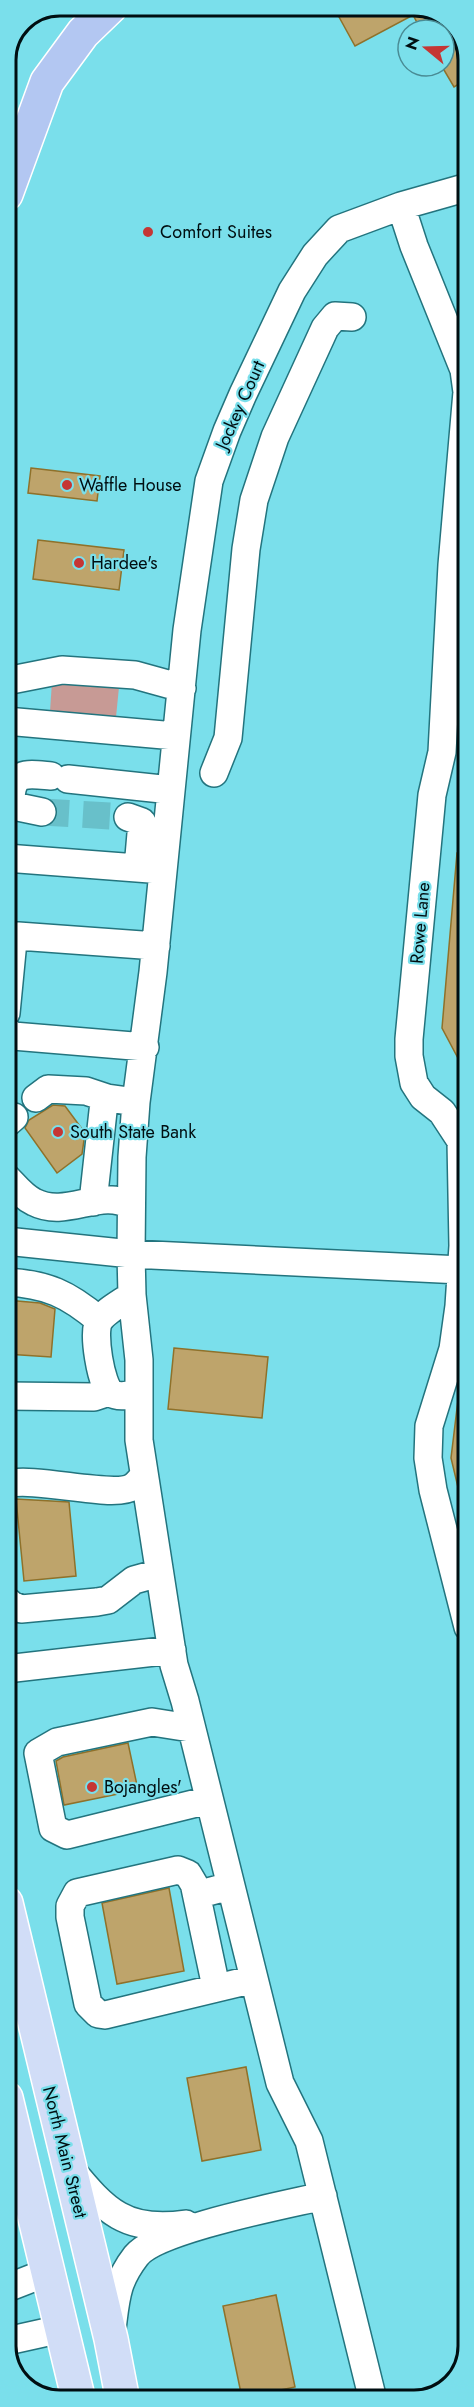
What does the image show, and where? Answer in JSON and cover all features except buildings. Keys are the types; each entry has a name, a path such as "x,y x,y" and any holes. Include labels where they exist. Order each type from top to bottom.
{"highway":[{"path":"17,164 47,82 83,33 100,17"}],"main road":[{"name":"North Main Street","path":"17,1949 111,2339 121,2390"},
{"path":"17,2144 76,2390"}],"street":[{"name":"Jockey Court","path":"151,869 171,790 187,630 209,481 239,404 292,291 315,255 339,229 401,206 457,190"},
{"name":"Rowe Lane","path":"401,206 414,246 457,353"},
{"path":"214,773 228,738 246,549 254,500 275,437 308,360 325,328 335,316 352,317"},
{"name":"Rowe Lane","path":"457,525 452,565 442,752 432,795 409,1056 414,1083 423,1097 442,1112 457,1136"},
{"path":"17,679 62,670 135,675 182,688"},
{"path":"17,722 175,736"},
{"path":"17,779 27,774 171,790"},
{"path":"17,806 42,812"},
{"path":"128,817 142,822 151,869 156,946 145,1047 136,1102 131,1254 132,1295 139,1360 139,1440 159,1573 171,1650 280,2083 309,2141 372,2390"},
{"path":"17,859 151,869"},
{"path":"17,937 156,946"},
{"path":"17,1036 145,1047"},
{"path":"36,1098 48,1089 86,1091 107,1098 136,1102"},
{"path":"93,1202 102,1107 107,1098"},
{"path":"17,1187 36,1203 71,1208 117,1198 131,1206"},
{"path":"17,1242 131,1254 458,1270"},
{"path":"17,1282 29,1283 49,1289 76,1301 99,1320"},
{"path":"109,1392 103,1384 95,1334 99,1320 132,1295"},
{"name":"Rowe Lane","path":"458,1304 453,1349 429,1426 428,1458 433,1490 458,1587"},
{"path":"17,1396 94,1397 109,1392 122,1396 138,1393"},
{"path":"17,1483 28,1482 115,1491 134,1486 144,1475"},
{"path":"17,1608 108,1600 134,1580 159,1573"},
{"path":"17,1668 171,1650"},
{"path":"190,1728 152,1722 57,1742 38,1753 53,1828 67,1835 208,1800"},
{"path":"216,1987 195,1888 188,1874 177,1870 77,1893 70,1906 70,1917 88,2004 98,2014 105,2015 254,1979"},
{"path":"195,1888 204,1893 230,1886"},
{"path":"69,2166 95,2199 111,2212 137,2225 175,2226 235,2218"},
{"path":"111,2339 117,2286 137,2254 177,2232 323,2196"},
{"path":"17,2283 48,2272"},
{"path":"17,2339 61,2329"}],"shaded area":[{"path":"52,681 119,687 116,717 50,712"}],"tunnel":[{"path":"42,812 128,817"}],"place":[{"name":"Comfort Suites","path":"148,232"},
{"name":"Waffle House","path":"67,485"},
{"name":"Hardee's","path":"79,563"},
{"name":"South State Bank","path":"58,1132"},
{"name":"Bojangles'","path":"92,1787"}]}
